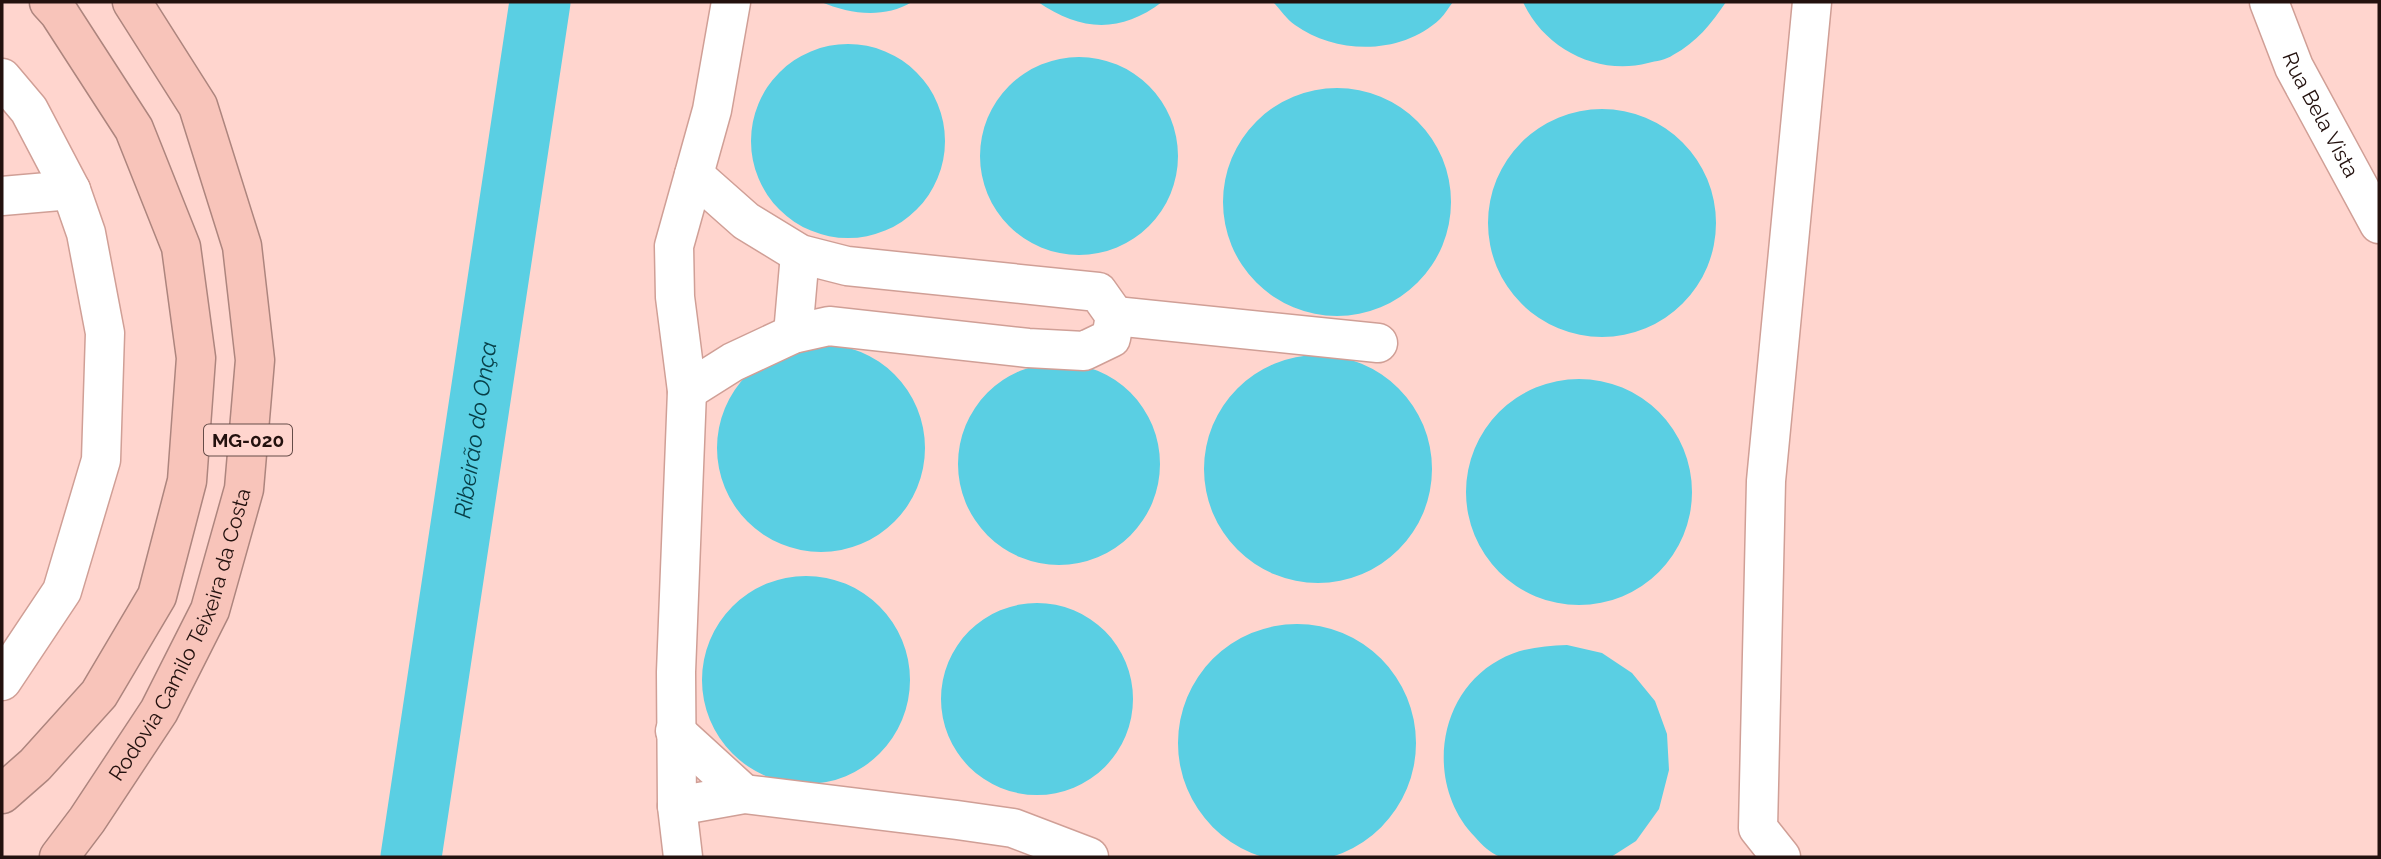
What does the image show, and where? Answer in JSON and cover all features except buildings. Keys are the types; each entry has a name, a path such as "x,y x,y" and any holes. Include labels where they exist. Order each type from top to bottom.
{"highway":[{"name":"Rodovia Camilo Teixeira da Costa","path":"2,794 35,765 99,694 157,596 187,481 196,359 181,247 134,129 60,13 49,2"},
{"name":"Rodovia Camilo Teixeira da Costa","path":"59,857 87,820 159,710 210,610 244,489 255,360 242,246 198,106 132,2"}],"street":[{"path":"682,857 677,806 675,731 687,391 675,297 674,246 712,110 731,2"},
{"path":"1781,857 1756,842 1766,481 1812,2"},
{"name":"Rua Bela Vista","path":"2269,2 2294,67 2379,224"},
{"path":"2,78 29,110 71,190 86,233 105,333 101,460 62,591 2,681"},
{"path":"687,391 733,362 793,334 829,326 1028,348 1084,351 1111,338 1115,316 1098,292 847,266 800,254 746,221 694,175"},
{"path":"2,196 71,190"},
{"path":"793,334 800,254"},
{"path":"1115,316 1378,343"},
{"path":"675,731 744,794"},
{"path":"677,806 744,794 1013,828 1089,857"}],"water":[{"path":"821,2 912,2 890,11 866,13"},
{"path":"1038,2 1162,2 1131,20 1100,25 1069,19"},
{"path":"1273,2 1453,2 1440,19 1425,31 1388,45 1369,47 1330,42 1312,35 1292,23"},
{"path":"1523,2 1726,2 1703,32 1682,50 1664,59 1629,66 1592,62 1574,55 1544,33"},
{"path":"848,44 867,45 885,51 917,72 938,104 944,122 944,160 938,178 917,210 885,231 867,237 848,238 829,237 811,231 779,210 758,178 752,160 751,141 752,122 758,104 779,72 811,51 829,45"},
{"path":"1079,57 1117,65 1149,86 1170,118 1178,156 1170,194 1149,226 1117,247 1079,255 1041,247 1009,226 988,194 980,156 988,118 1009,86 1041,65"},
{"path":"1337,88 1359,90 1381,97 1400,107 1425,130 1446,169 1451,202 1449,224 1442,246 1432,265 1409,290 1370,311 1337,316 1315,314 1293,307 1274,297 1249,274 1228,235 1223,202 1225,180 1232,158 1242,139 1265,114 1304,93"},
{"path":"1602,109 1624,111 1646,118 1683,142 1707,179 1714,201 1714,245 1707,267 1683,304 1646,328 1624,335 1602,337 1580,335 1558,328 1521,304 1497,267 1490,245 1488,223 1490,201 1497,179 1521,142 1558,118 1580,111"},
{"path":"821,344 861,352 879,361 895,374 908,390 917,408 925,448 917,488 908,506 895,522 879,535 861,544 821,552 781,544 763,535 747,522 734,506 725,488 717,448 725,408 734,390 747,374 763,361 781,352"},
{"path":"1329,355 1362,363 1399,388 1424,425 1432,469 1424,513 1399,550 1382,564 1351,579 1307,583 1285,579 1264,570 1230,542 1217,523 1208,502 1204,458 1208,436 1217,415 1245,381 1264,368 1285,359"},
{"path":"1059,363 1098,370 1131,392 1153,425 1160,464 1153,503 1131,536 1098,558 1059,565 1020,558 987,536 965,503 958,464 965,425 987,392 1020,370"},
{"path":"1579,379 1601,381 1632,392 1659,412 1679,439 1690,470 1690,514 1679,545 1659,572 1632,592 1601,603 1579,605 1557,603 1526,592 1499,572 1479,545 1468,514 1466,492 1468,470 1479,439 1499,412 1526,392 1557,381"},
{"path":"806,576 846,584 864,593 880,606 893,622 902,640 910,680 902,720 893,738 880,754 864,767 846,776 806,784 766,776 748,767 732,754 719,738 710,720 702,680 710,640 719,622 732,606 748,593 766,584"},
{"path":"1037,603 1074,610 1105,631 1126,662 1133,699 1126,736 1105,767 1074,788 1037,795 1000,788 969,767 948,736 941,699 948,662 969,631 1000,610"},
{"path":"1297,624 1342,633 1363,644 1381,659 1396,677 1407,698 1416,743 1407,788 1396,809 1381,827 1363,842 1342,853 1297,862 1252,853 1231,842 1213,827 1198,809 1187,788 1178,743 1187,698 1198,677 1213,659 1231,644 1252,633"},
{"path":"1567,645 1602,653 1632,673 1655,701 1667,734 1669,770 1659,809 1636,841 1611,857 1500,857 1475,837 1459,816 1449,793 1444,768 1450,718 1461,695 1478,676 1499,660 1532,648"}],"waterway":[{"name":"Ribeirão do Onça","path":"411,857 540,2"}]}
